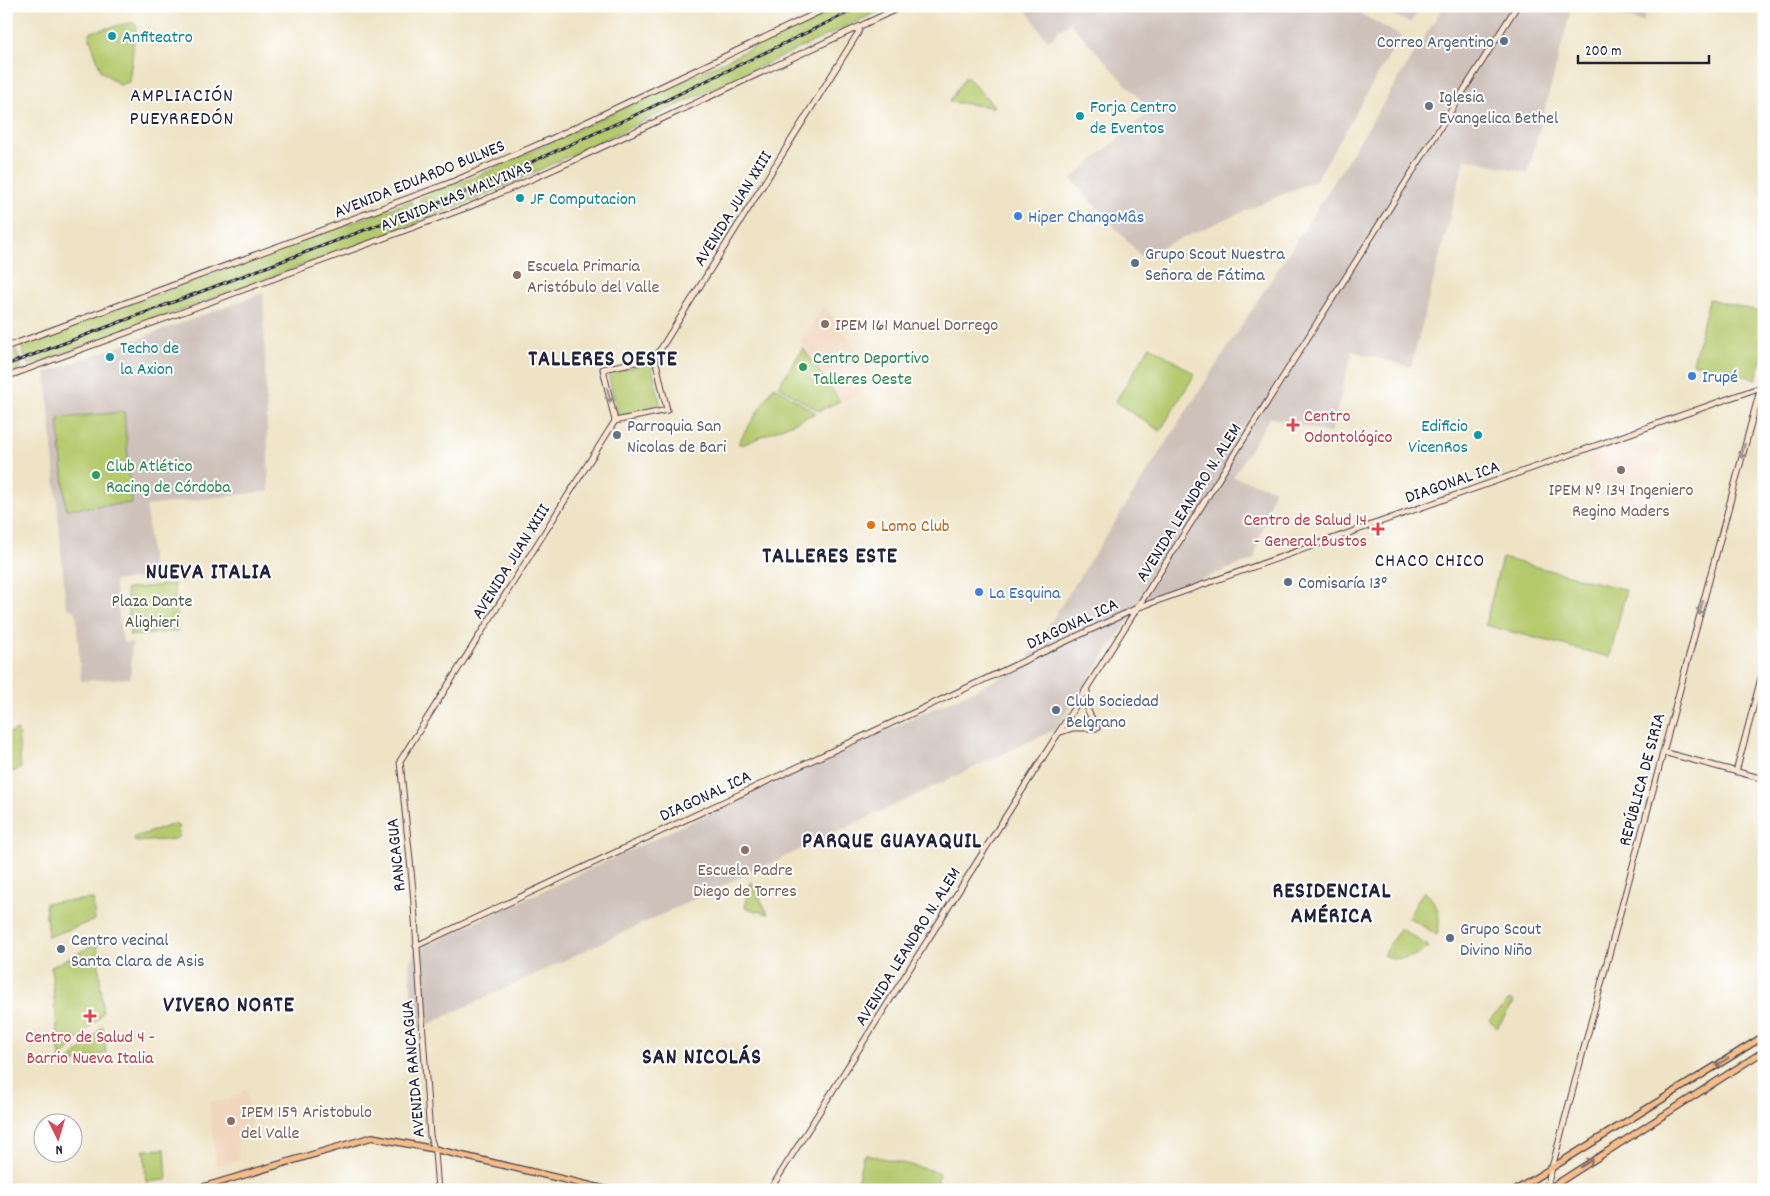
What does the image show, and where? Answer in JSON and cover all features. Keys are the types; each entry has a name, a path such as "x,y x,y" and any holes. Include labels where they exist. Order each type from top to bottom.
{"main road":[{"name":"AVENIDA EDUARDO BULNES","path":"6,347 460,179 831,6"},
{"name":"AVENIDA LAS MALVINAS","path":"6,377 471,206 570,162 903,6"},
{"name":"AVENIDA LEANDRO N. ALEM","path":"770,1190 1517,6"},
{"name":"AVENIDA JUAN XXIII","path":"655,358 860,27"},
{"path":"655,358 667,410 615,421 603,369 655,358"},
{"name":"REPÚBLICA DE SIRIA","path":"1546,1190 1764,375"},
{"name":"DIAGONAL ICA","path":"416,946 1137,608 1762,386"},
{"name":"AVENIDA JUAN XXIII","path":"400,761 615,421"},
{"path":"1736,772 1764,667"},
{"path":"1057,733 1073,728 1097,728 1088,711 1087,689"},
{"path":"1663,752 1764,779"},
{"name":"RANCAGUA","path":"400,761 416,946"},
{"name":"AVENIDA RANCAGUA","path":"416,946 430,1136 434,1149 438,1190"},
{"path":"1516,1190 1764,1036"},
{"path":"1546,1190 1764,1051"},
{"path":"193,1190 366,1138 382,1138 434,1149 609,1190"},
{"path":"1516,1190 1537,1190"}],"shaded area":[{"path":"1023,6 1354,6 1361,14 1401,36 1316,180 1141,256 1071,179 1151,111 1069,22 1048,41"},
{"path":"1373,6 1422,6 1410,23"},
{"path":"1444,6 1572,6 1528,173 1465,158 1411,367 1352,351 1331,434 1270,417 1233,477 1274,489 1254,559 1140,603 1056,729 414,1031 409,962 416,950 1021,668 1329,190"},
{"path":"1580,6 1648,6 1643,22"},
{"path":"263,293 269,491 146,506 153,577 114,581 123,643 132,642 130,678 81,681 76,612 66,607 46,373"},
{"path":"824,306 881,383 843,402 801,342"},
{"name":"IPEM Nº 134 Ingeniero Regino Maders","path":"1628,439 1659,447 1660,450 1649,495 1636,491 1633,504 1584,491 1592,452"},
{"name":"IPEM 159 Aristobulo del Valle","path":"247,1089 252,1139 237,1141 239,1160 216,1166 209,1102 228,1101"}],"green space":[{"path":"842,6 890,6 479,198 425,219 419,203 422,197 489,171"},
{"path":"133,22 136,26 129,82 120,85 101,71 89,35 91,32"},
{"path":"966,76 995,107 949,102"},
{"path":"411,201 419,219 418,223 31,365 27,363 21,346 26,342"},
{"path":"1709,299 1764,313 1764,349 1756,379 1693,363"},
{"path":"1150,346 1195,374 1160,431 1115,402"},
{"path":"12,347 16,350 21,364 20,369 6,374 6,349"},
{"name":"Centro Deportivo Talleres Oeste","path":"803,348 840,401 819,411 778,386"},
{"path":"651,363 661,407 618,417 608,373"},
{"path":"774,386 816,413 742,445 738,443"},
{"name":"Club Atlético Racing de Córdoba","path":"124,412 132,503 66,509 58,418"},
{"path":"1502,558 1626,590 1610,657 1485,625"},
{"name":"Plaza Dante Alighieri","path":"174,584 178,631 130,636 126,589"},
{"path":"18,730 21,768 6,775 6,734"},
{"path":"175,824 178,826 179,836 175,839 136,842 134,840 135,837"},
{"path":"751,881 768,914 745,908"},
{"path":"1424,891 1433,900 1438,911 1437,935 1408,917"},
{"path":"93,899 95,920 48,937 45,903"},
{"path":"1400,928 1429,947 1407,958 1383,955"},
{"path":"97,943 103,1013 60,1059 51,967"},
{"path":"1510,999 1514,1002 1497,1028 1489,1020"},
{"path":"103,1026 106,1053 66,1065"},
{"path":"165,1149 167,1180 146,1182 144,1150"},
{"path":"866,1154 938,1172 936,1190 855,1190 863,1156"}],"railway":[{"path":"6,365 463,193 633,116 862,6"}],"place":[{"name":"Anfiteatro","path":"112,36"},
{"name":"Correo Argentino","path":"1504,41"},
{"name":"Iglesia Evangelica Bethel","path":"1429,106"},
{"name":"Forja Centro de Eventos","path":"1080,116"},
{"name":"JF Computacion","path":"520,198"},
{"name":"Hiper ChangoMâs","path":"1018,216"},
{"name":"Grupo Scout Nuestra Señora de Fátima","path":"1135,263"},
{"name":"Escuela Primaria Aristóbulo del Valle","path":"517,275"},
{"name":"IPEM 161 Manuel Dorrego","path":"825,324"},
{"name":"Techo de la Axion","path":"110,357"},
{"name":"Centro Deportivo Talleres Oeste","path":"803,367"},
{"name":"Irupé","path":"1692,376"},
{"name":"Centro Odontológico","path":"1293,425"},
{"name":"Parroquia San Nicolas de Bari","path":"617,435"},
{"name":"Edificio VicenRos","path":"1478,435"},
{"name":"IPEM Nº 134 Ingeniero Regino Maders","path":"1621,470"},
{"name":"Club Atlético Racing de Córdoba","path":"96,475"},
{"name":"Lomo Club","path":"871,525"},
{"name":"Centro de Salud 14 - General Bustos","path":"1378,529"},
{"name":"Comisaría 13°","path":"1288,582"},
{"name":"La Esquina","path":"979,592"},
{"name":"Club Sociedad Belgrano","path":"1056,710"},
{"name":"Escuela Padre Diego de Torres","path":"745,850"},
{"name":"Grupo Scout Divino Niño","path":"1450,938"},
{"name":"Centro vecinal Santa Clara de Asis","path":"61,949"},
{"name":"Centro de Salud 4 - Barrio Nueva Italia","path":"90,1016"},
{"name":"IPEM 159 Aristobulo del Valle","path":"231,1121"}],"district":[{"name":"AMPLIACIÓN PUEYRREDÓN","path":"182,106"},
{"name":"TALLERES OESTE","path":"603,357"},
{"name":"TALLERES ESTE","path":"830,554"},
{"name":"CHACO CHICO","path":"1430,559"},
{"name":"NUEVA ITALIA","path":"209,570"},
{"name":"PARQUE GUAYAQUIL","path":"892,839"},
{"name":"RESIDENCIAL AMÉRICA","path":"1332,902"},
{"name":"VIVERO NORTE","path":"229,1003"},
{"name":"SAN NICOLÁS","path":"702,1055"}]}
